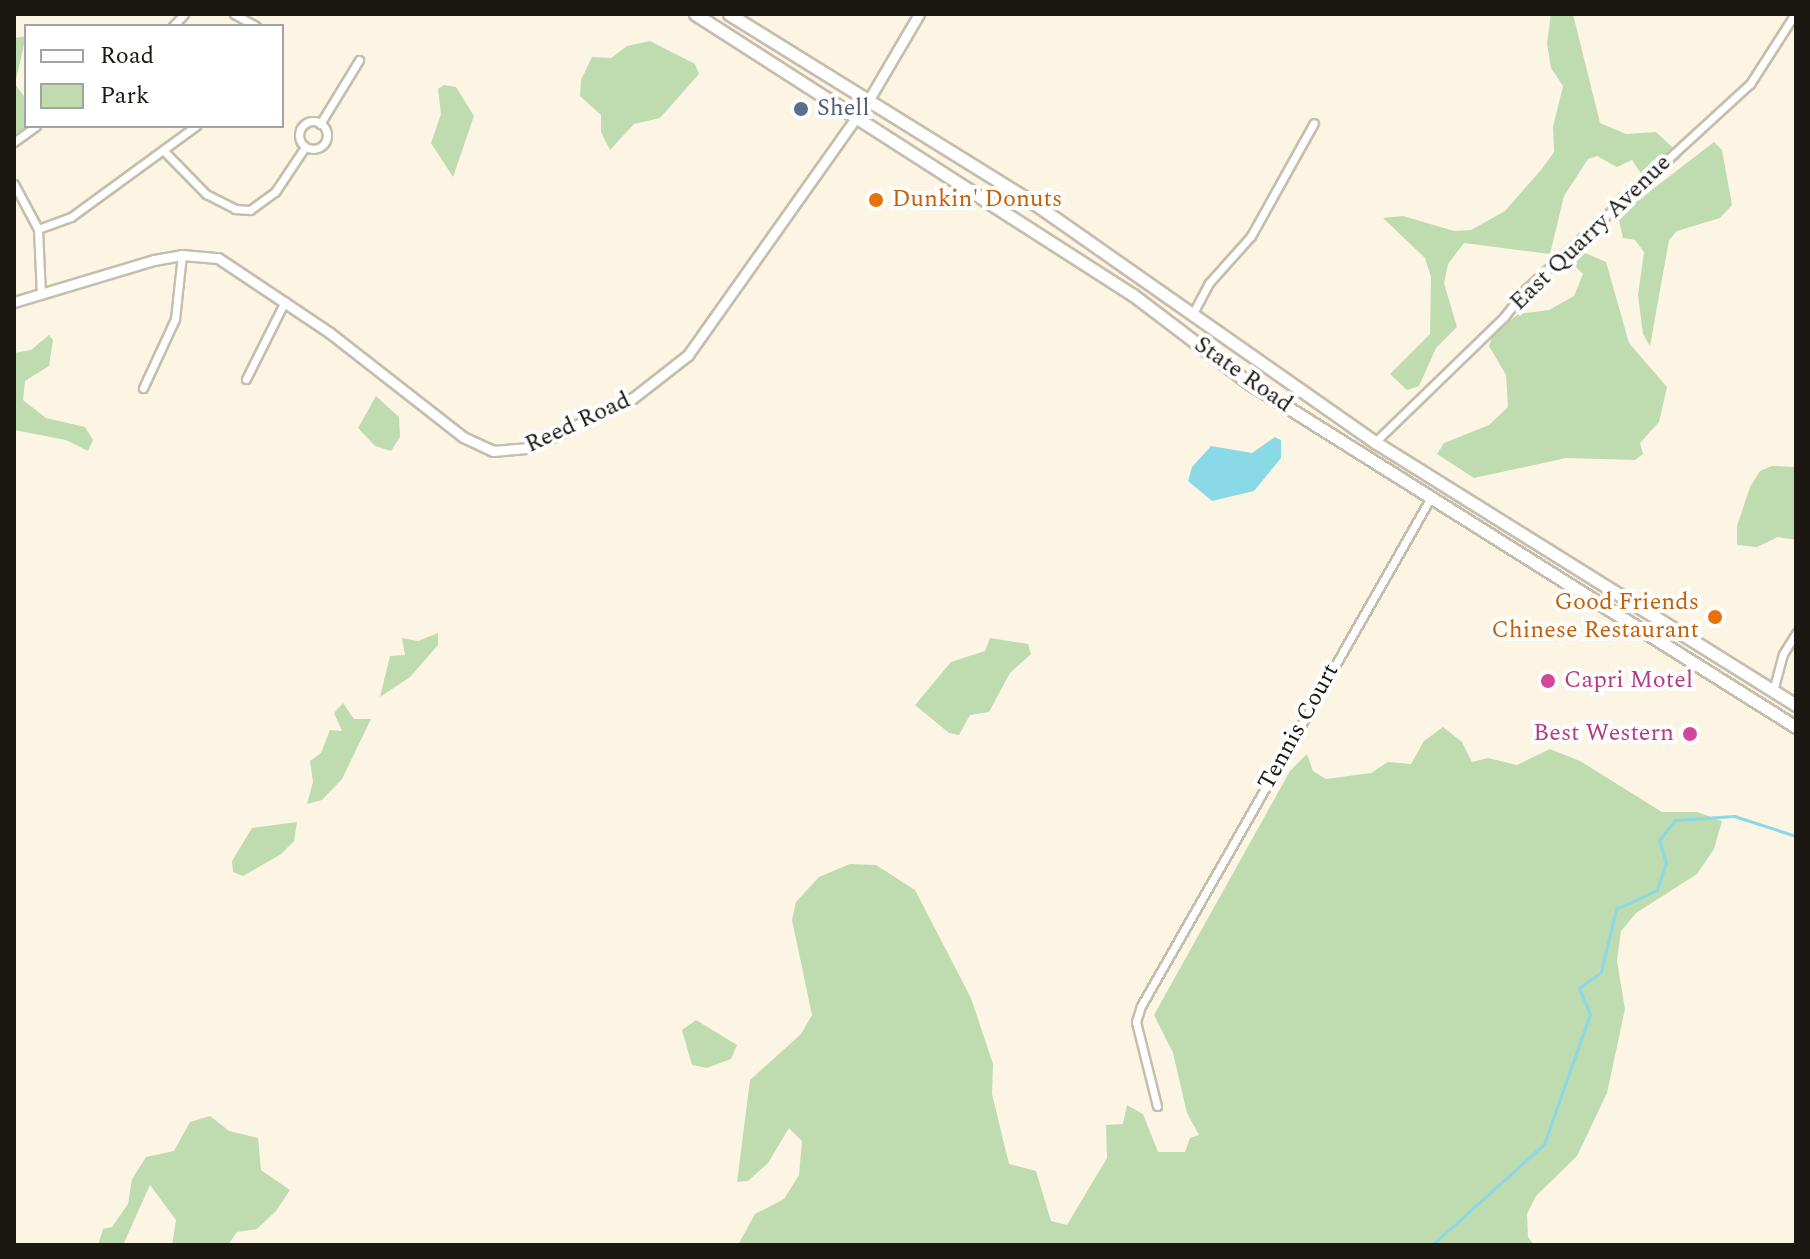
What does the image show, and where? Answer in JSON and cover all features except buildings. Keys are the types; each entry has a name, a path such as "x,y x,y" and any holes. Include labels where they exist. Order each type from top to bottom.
{"main road":[{"name":"State Road","path":"695,14 856,114 1133,295 1249,383 1796,727"},
{"name":"State Road","path":"729,14 1035,204 1375,442 1796,705"}],"street":[{"path":"234,14 252,24"},
{"name":"Reed Road","path":"14,302 182,255 218,258 285,301 463,437 493,451 529,448 601,416 677,367 868,101 919,14"},
{"name":"East Quarry Avenue","path":"1375,442 1504,317 1526,289 1750,84 1795,14"},
{"path":"163,150 206,194 235,209 250,210 275,192 305,147 324,143 320,124 359,60"},
{"path":"1192,315 1209,283 1258,225 1314,123"},
{"path":"305,147 301,128 320,124"},
{"path":"14,142 33,128"},
{"path":"38,229 71,217 193,128"},
{"path":"14,184 38,229 41,294"},
{"path":"143,388 175,319 182,255"},
{"path":"1133,295 1144,280"},
{"path":"246,379 285,301"},
{"name":"Tennis Court","path":"1157,1106 1136,1022 1168,955 1430,499"},
{"path":"1463,519 1473,503"},
{"path":"1625,620 1635,604"},
{"path":"1773,691 1783,654 1796,633"}],"green space":[{"path":"1551,14 1573,14 1600,123 1626,134 1656,132 1682,156 1665,172 1644,178 1632,160 1617,167 1597,156 1588,159 1564,196 1550,254 1464,243 1448,264 1444,283 1457,327 1436,348 1419,386 1407,390 1390,374 1430,334 1431,277 1425,258 1383,218 1403,216 1454,231 1471,230 1505,211 1541,170 1554,152 1553,127 1563,86 1551,68 1547,43"},
{"path":"24,36 15,84 24,96 25,128 14,136 14,38"},
{"path":"650,41 695,64 699,74 660,118 634,124 610,150 601,132 601,115 580,96 581,80 592,57 611,58 627,46"},
{"path":"444,85 456,87 474,116 453,177 431,143 441,114 438,89"},
{"path":"1714,142 1722,150 1732,205 1720,218 1677,231 1669,240 1650,346 1643,334 1638,295 1644,252 1635,240 1623,238 1618,216"},
{"path":"1585,253 1606,262 1629,343 1667,387 1659,422 1640,443 1643,454 1635,460 1566,458 1474,478 1437,454 1444,443 1489,425 1508,407 1506,375 1489,346 1493,335 1518,314 1549,310 1574,296 1583,274 1573,264"},
{"path":"49,335 53,340 49,366 25,381 23,400 46,418 85,427 93,440 88,451 66,440 14,430 14,353 31,350"},
{"path":"376,396 399,417 400,437 391,451 375,446 358,428"},
{"path":"1772,466 1796,467 1796,540 1778,537 1757,547 1737,545 1737,526 1750,487 1760,471"},
{"path":"438,633 438,645 410,677 380,697 390,656 405,655 402,638 418,641"},
{"path":"990,638 1028,644 1031,654 1010,673 989,712 970,715 959,735 949,733 915,705 951,662 985,651"},
{"path":"343,703 354,719 371,719 342,779 322,800 307,804 313,782 310,761 321,753 330,730 342,731 334,713"},
{"path":"1443,727 1462,742 1472,762 1488,758 1517,765 1550,749 1580,761 1662,812 1697,812 1722,821 1714,849 1697,874 1636,913 1621,931 1617,961 1625,1009 1607,1093 1577,1156 1536,1196 1527,1214 1528,1237 1534,1245 738,1245 755,1214 784,1199 799,1175 802,1141 789,1128 768,1163 748,1181 737,1182 750,1080 801,1034 812,1015 792,920 796,902 819,877 850,864 876,865 915,890 971,998 993,1064 992,1094 1009,1164 1036,1171 1051,1221 1067,1225 1107,1158 1106,1125 1123,1124 1127,1105 1143,1114 1158,1152 1185,1152 1190,1138 1199,1135 1187,1113 1173,1053 1154,1015 1290,771 1307,754 1313,771 1326,779 1371,773 1388,762 1411,764 1424,741"},
{"path":"297,822 294,841 281,854 243,876 233,872 232,861 252,828"},
{"path":"696,1020 737,1045 731,1059 707,1068 692,1065 682,1030"},
{"path":"210,1116 229,1131 258,1138 261,1170 290,1190 276,1211 257,1229 237,1232 228,1245 172,1245 176,1220 150,1185 123,1245 98,1245 103,1229 112,1227 128,1204 132,1179 146,1157 174,1151 190,1122"}],"water":[{"path":"1275,437 1281,440 1281,458 1254,491 1212,501 1188,481 1192,467 1211,446 1252,453"}],"waterway":[{"path":"1432,1245 1544,1144 1590,1014 1579,988 1601,972 1616,909 1657,890 1666,863 1659,840 1675,820 1734,816 1796,836"}],"place":[{"name":"Shell","path":"801,109"},
{"name":"Dunkin' Donuts","path":"876,200"},
{"name":"Good Friends Chinese Restaurant","path":"1715,617"},
{"name":"Capri Motel","path":"1548,681"},
{"name":"Best Western","path":"1690,734"}]}
